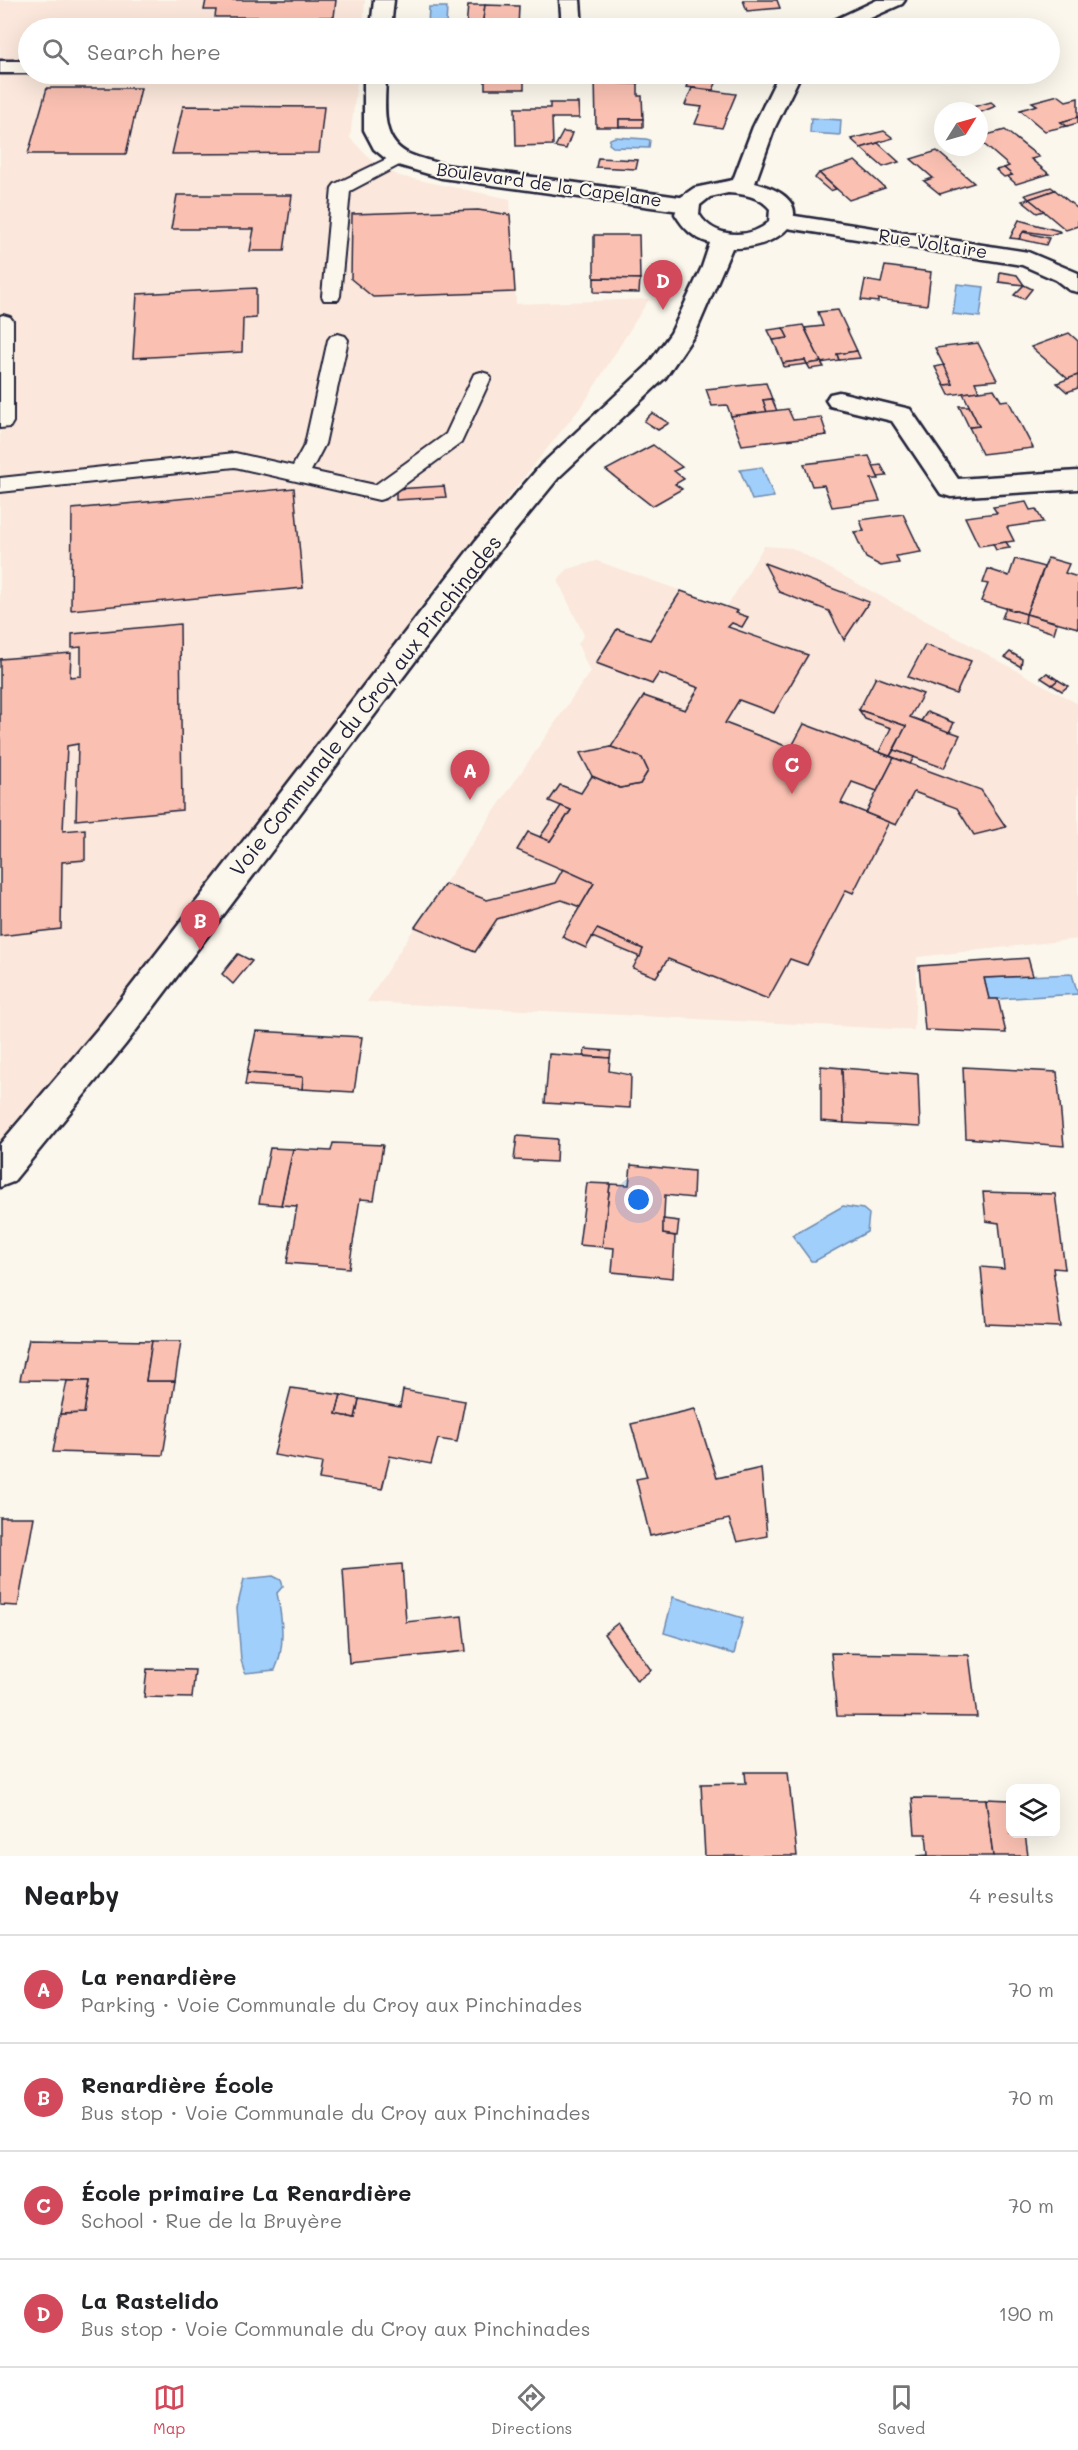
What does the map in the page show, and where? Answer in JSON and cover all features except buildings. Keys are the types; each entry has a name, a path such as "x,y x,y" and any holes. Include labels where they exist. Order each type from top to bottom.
{"street":[{"path":"382,18 384,0"},
{"path":"570,0 571,18"},
{"path":"852,18 895,0"},
{"path":"0,67 18,67"},
{"name":"Boulevard de la Capelane","path":"375,84 375,130 382,144 399,158 442,171 687,205"},
{"path":"742,186 764,127 785,84"},
{"path":"742,186 770,196 778,203 782,212 782,221 774,231 760,238 742,241 723,240 705,235 692,226 686,215 687,205 693,197 714,188 742,186"},
{"name":"Rue Voltaire","path":"782,221 1028,259 1065,275 1078,285"},
{"name":"Voie Communale du Croy aux Pinchinades","path":"0,1171 113,1035 487,546 550,471 656,372 683,334 714,267 723,240"},
{"path":"839,400 901,415 951,488 1069,481 1078,505"}],"lane":[{"path":"331,296 341,188 399,158"},
{"path":"0,322 3,321 3,422 0,422"},
{"path":"299,474 315,444 338,340"},
{"path":"0,485 235,460 379,493 454,438 481,378"}],"shaded area":[{"path":"0,0 365,0 364,18 18,18 18,84 357,84 350,138 372,161 399,176 510,199 516,304 649,299 584,403 431,592 310,759 120,1012 0,1144"},
{"path":"764,546 792,548 1078,704 1078,939 917,957 914,1030 367,1002 415,927 590,672 578,644 584,635 558,581 563,574 568,569 597,561 727,607"}],"water":[{"path":"429,7 447,7 446,18 428,18"},
{"path":"811,118 841,120 840,135 810,133"},
{"path":"615,137 650,140 649,148 613,147 609,144 610,139"},
{"path":"957,284 984,287 980,317 953,314"},
{"path":"762,467 774,497 752,500 740,470"},
{"path":"1072,974 1078,994 998,999 989,999 984,978"},
{"path":"843,1206 863,1209 869,1214 867,1232 815,1261 811,1261 792,1235"},
{"path":"273,1576 281,1580 283,1586 277,1593 282,1632 281,1651 275,1670 245,1673 241,1660 237,1608 244,1579"},
{"path":"673,1597 743,1618 734,1654 664,1633"}],"place":[{"name":"La Rastelido","path":"663,310"},
{"name":"École primaire La Renardière","path":"792,794"},
{"name":"La renardière","path":"470,800"},
{"name":"Renardière École","path":"200,950"}]}
